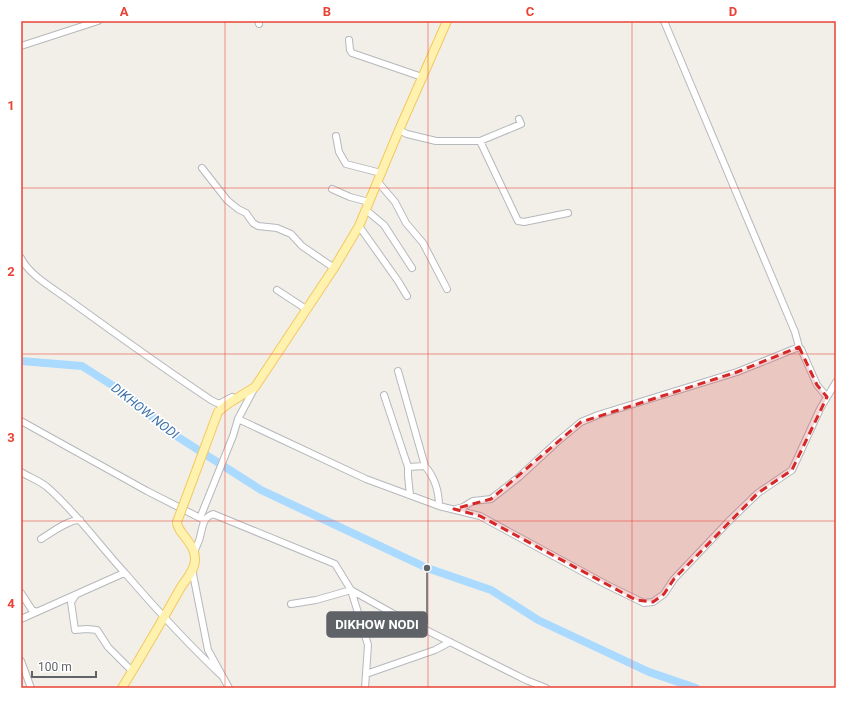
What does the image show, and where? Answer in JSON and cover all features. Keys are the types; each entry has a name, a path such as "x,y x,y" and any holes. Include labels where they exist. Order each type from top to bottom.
{"main road":[{"path":"122,688 195,564 194,552 186,537 178,527 178,522 218,412 229,403 255,387 334,268 359,226 447,21"}],"street":[{"path":"21,46 98,21"},
{"path":"664,21 795,332 799,347 817,385 827,397"},
{"path":"349,40 350,50 352,53 422,77"},
{"path":"399,130 407,134 436,141 480,141 521,124 519,118"},
{"path":"336,136 339,152 346,164 381,173"},
{"path":"480,141 518,221 524,222 568,213"},
{"path":"202,168 227,200 246,214 253,223 258,226 277,228 291,234 302,246 334,268"},
{"path":"378,182 395,202 406,223 424,243 447,289"},
{"path":"332,189 367,206 384,225 412,268"},
{"path":"359,226 407,296"},
{"path":"21,258 24,265 38,277 104,326 218,404 229,400 241,391 255,387"},
{"path":"277,290 306,309"},
{"path":"454,510 473,501 490,499 519,477 581,422 598,415 737,372 799,347"},
{"path":"398,371 425,466 433,476 439,495 439,506"},
{"path":"238,419 366,479 439,506 480,516 644,603 653,602 664,594 674,579 741,510 758,494 792,470 827,397 836,382"},
{"path":"194,552 200,538 202,517 238,419 255,387"},
{"path":"384,395 408,467 410,495"},
{"path":"21,421 147,491 202,517 213,514 335,564 352,590 368,646 365,688"},
{"path":"408,467 425,466"},
{"path":"21,473 46,486 80,520 124,573 164,617 221,675"},
{"path":"41,539 70,522 80,520"},
{"path":"192,568 208,650 229,688"},
{"path":"21,619 124,573"},
{"path":"291,604 316,600 352,590 392,613 526,680 546,688"},
{"path":"21,593 32,610 37,612"},
{"path":"75,596 71,602 75,630 97,630 108,647 132,671"},
{"path":"366,674 436,650 450,642"},
{"path":"21,661 24,680 31,688"}],"highlighted area":[{"path":"799,347 817,385 827,397 792,470 758,493 674,579 664,594 653,602 636,600 480,516 454,509 491,499 581,422 737,372"}],"waterway":[{"name":"DIKHOW NODI","path":"21,361 82,366 129,396 167,430 261,490 427,568 491,590 538,620 649,672 696,688"}],"place":[{"name":"DIKHOW NODI","path":"427,568"}]}
